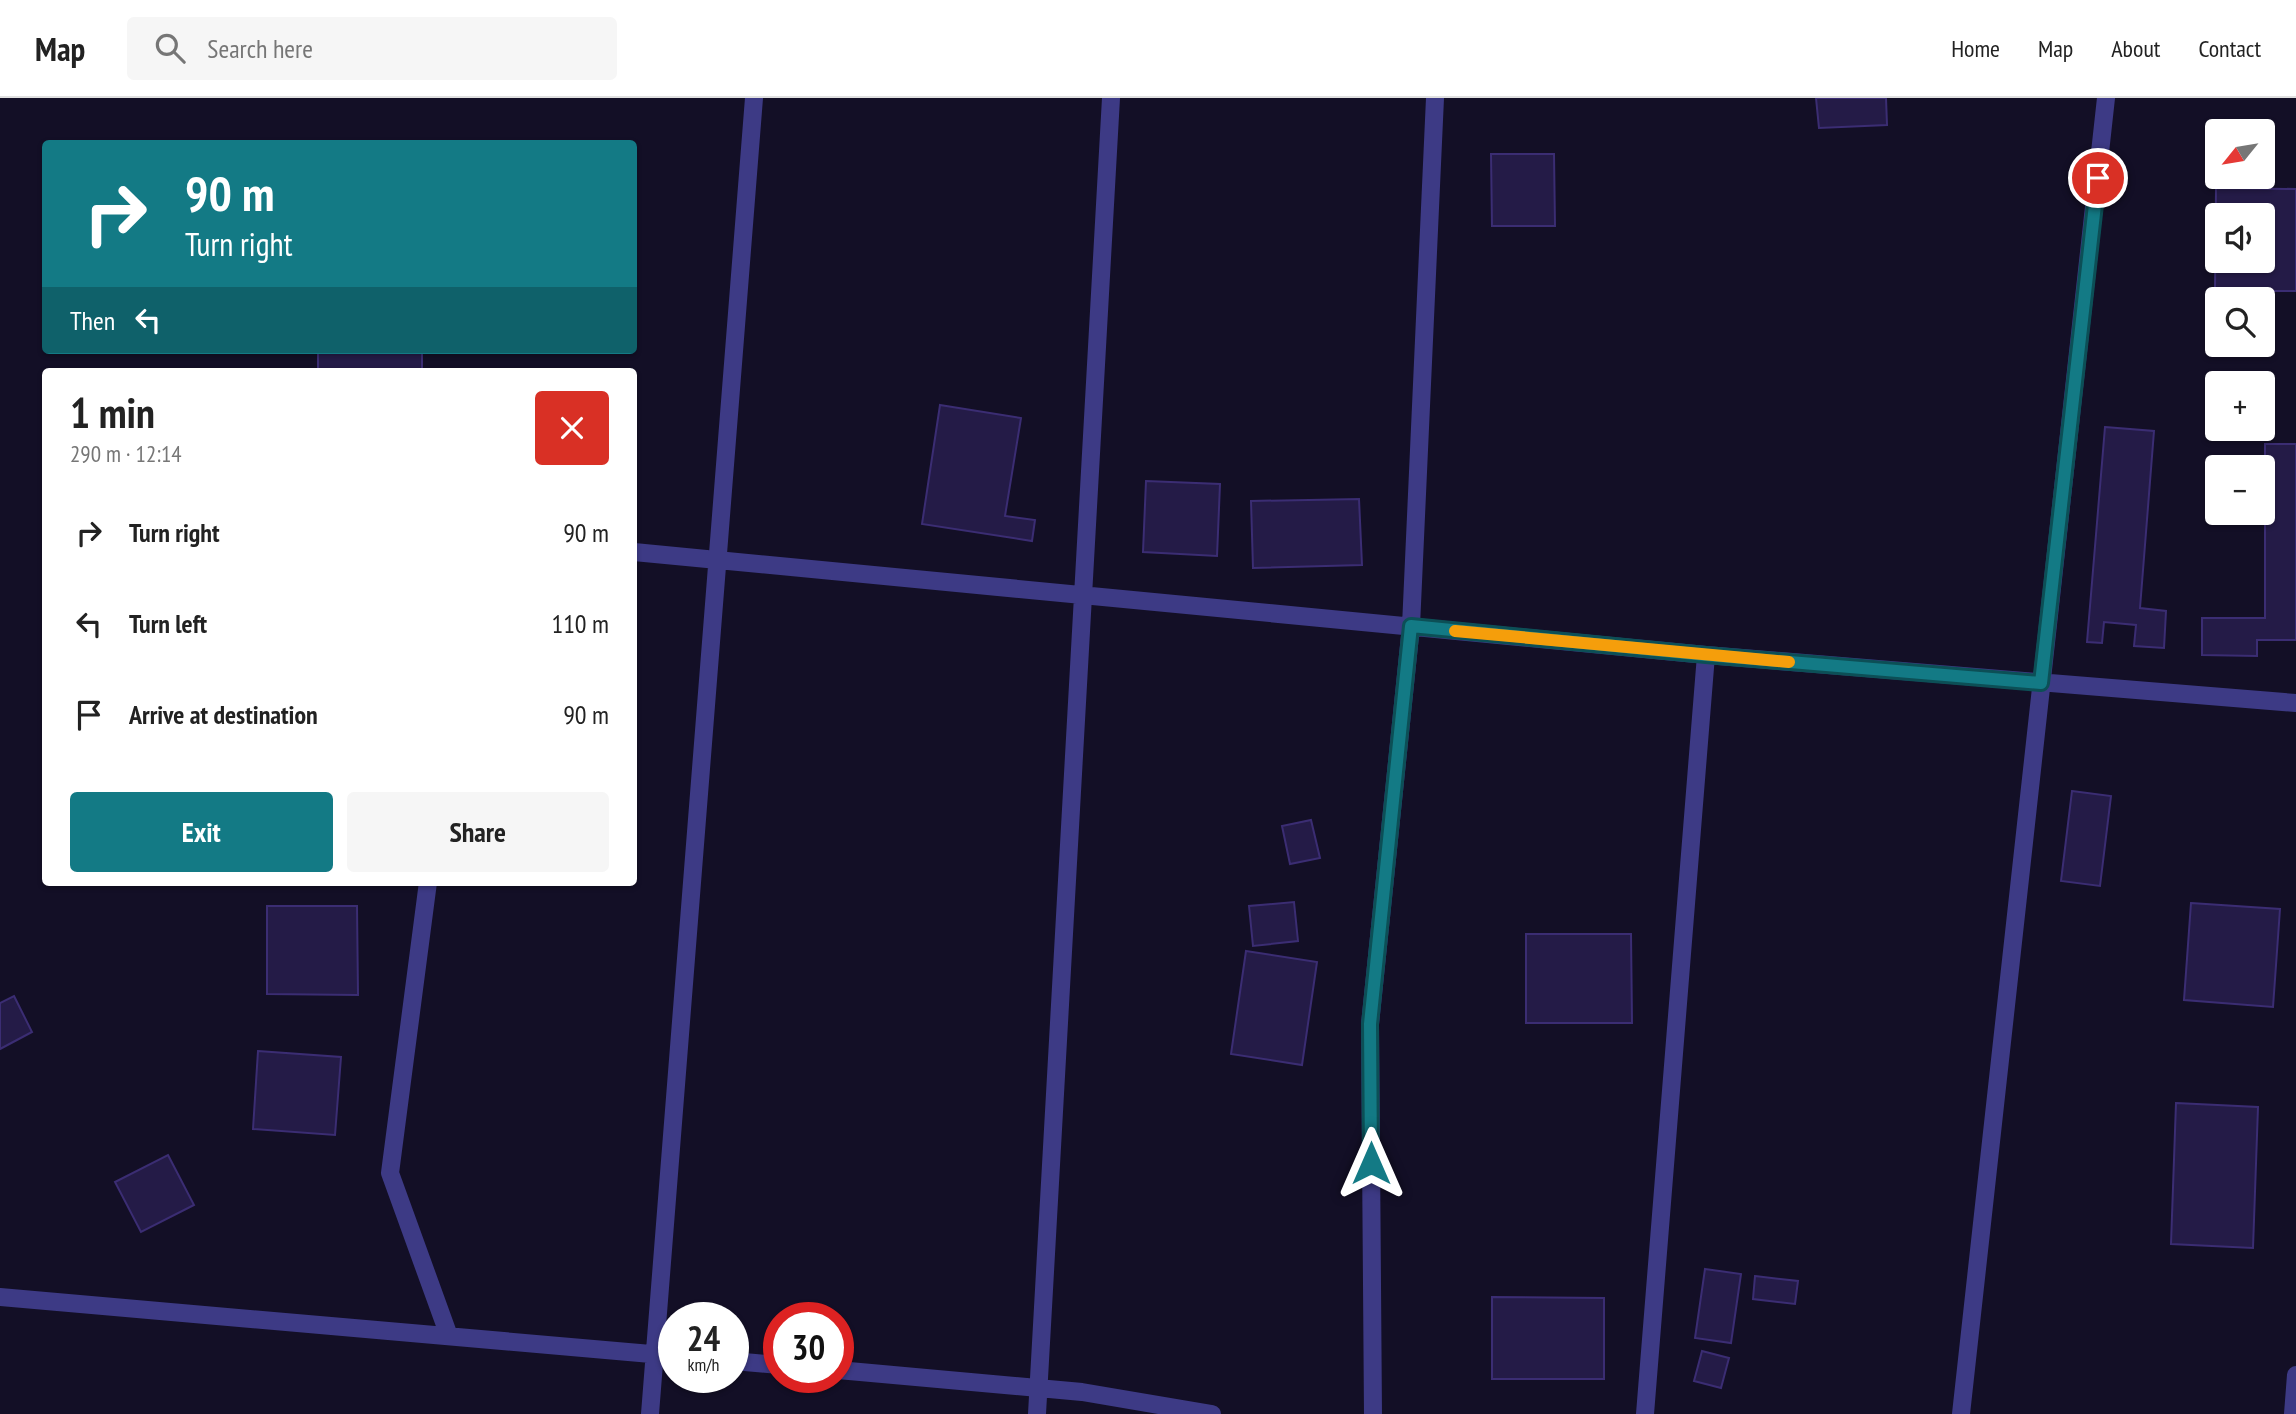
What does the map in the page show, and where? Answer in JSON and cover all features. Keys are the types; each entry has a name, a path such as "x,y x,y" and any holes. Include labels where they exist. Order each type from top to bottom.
{"street":[{"path":"650,1414 754,98"},
{"path":"1037,1414 1041,1389 1111,98"},
{"path":"1373,1414 1370,1024 1411,626 1435,98"},
{"path":"1961,1414 2106,98"},
{"path":"637,552 1706,655 2296,703"},
{"path":"1645,1414 1706,655"},
{"path":"427,886 390,1173 449,1336"},
{"path":"0,1297 658,1354"},
{"path":"854,1371 1082,1392 1212,1414"},
{"path":"2293,1414 2296,1375"}],"building":[{"path":"1816,98 1886,98 1887,125 1819,128"},
{"path":"1491,154 1554,154 1555,226 1492,226"},
{"path":"2216,189 2296,189 2296,291 2275,291 2275,287 2215,287 2215,273 2275,273 2275,203 2216,203"},
{"path":"318,354 422,354 422,368 318,368"},
{"path":"940,405 1021,418 1005,516 1035,520 1032,541 922,524"},
{"path":"2105,427 2154,431 2140,608 2166,611 2164,648 2134,646 2136,625 2104,622 2102,643 2087,642"},
{"path":"2265,444 2296,444 2296,640 2257,640 2257,656 2202,655 2202,618 2265,618 2265,525 2275,525 2275,455 2265,455"},
{"path":"1146,481 1220,484 1217,556 1143,552"},
{"path":"1359,499 1362,565 1253,568 1251,501"},
{"path":"2072,791 2111,796 2100,886 2061,881"},
{"path":"1311,820 1320,858 1290,864 1282,826"},
{"path":"1294,902 1298,941 1253,946 1249,906"},
{"path":"2191,903 2280,909 2273,1007 2184,1000"},
{"path":"267,906 357,906 358,995 267,994"},
{"path":"1526,934 1631,934 1632,1023 1526,1023"},
{"path":"1246,951 1317,962 1302,1065 1231,1054"},
{"path":"14,996 32,1032 0,1049 0,1003"},
{"path":"258,1051 341,1057 335,1135 253,1129"},
{"path":"2176,1103 2258,1107 2253,1248 2171,1244"},
{"path":"168,1155 194,1205 141,1232 115,1182"},
{"path":"1705,1269 1741,1274 1731,1343 1695,1338"},
{"path":"1755,1276 1798,1281 1795,1304 1753,1299"},
{"path":"1492,1297 1604,1298 1604,1379 1492,1379"},
{"path":"1702,1351 1729,1358 1721,1388 1694,1381"}],"slow traffic":[{"path":"1455,631 1789,662"}],"route":[{"path":"1371,1163 1370,1024 1411,626 1706,655 2041,683 2098,178"}]}
